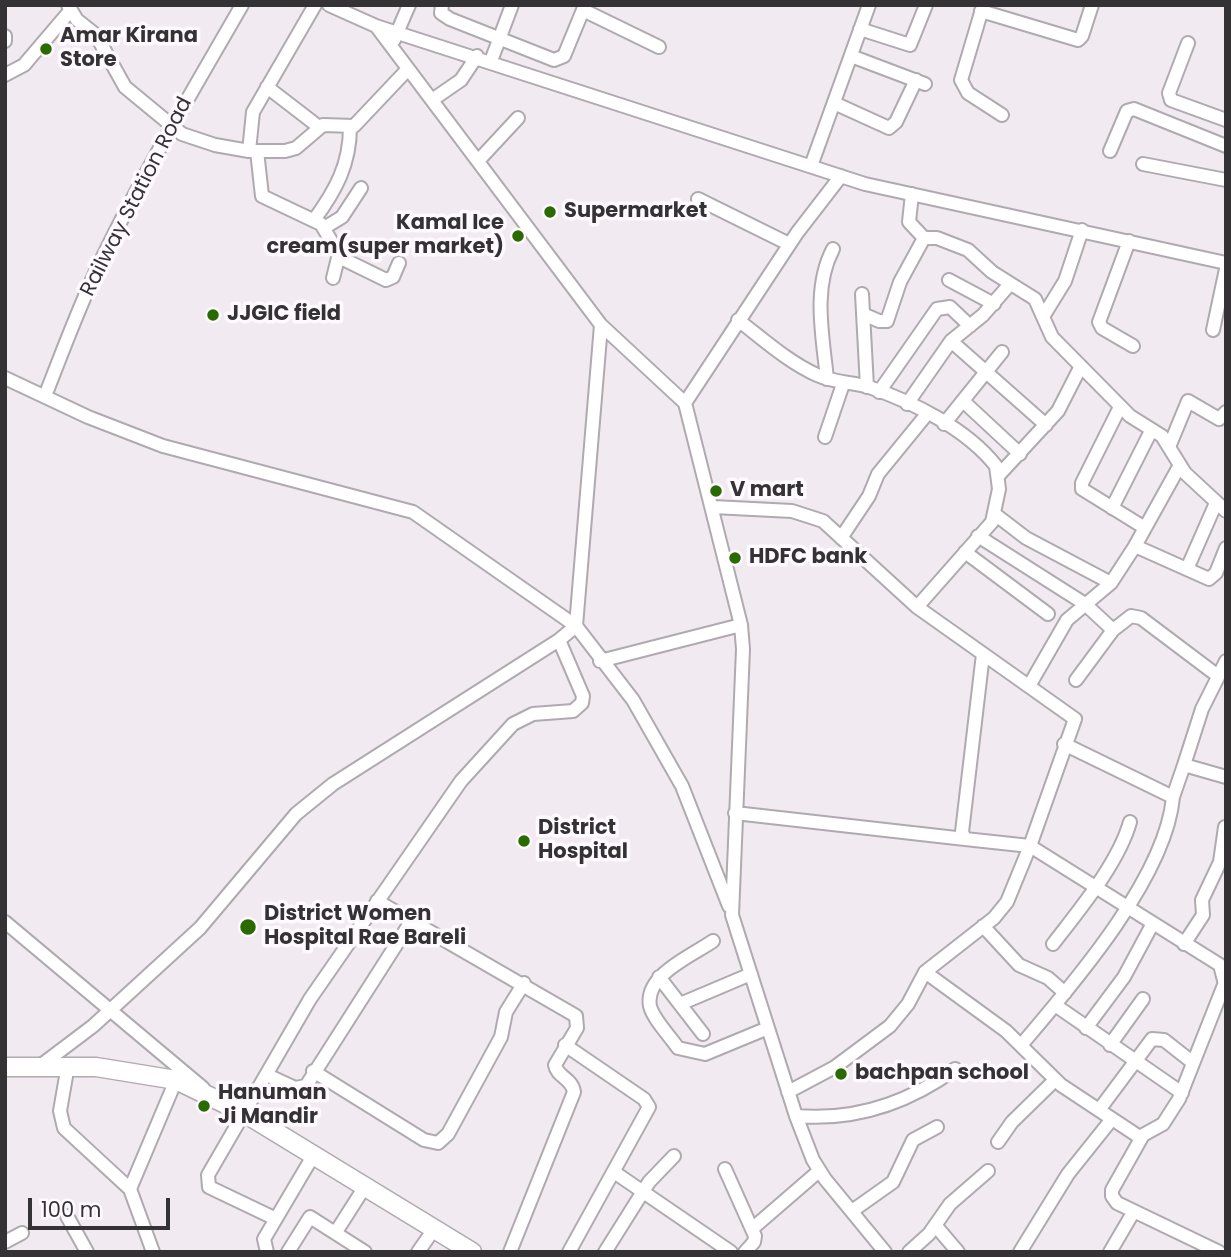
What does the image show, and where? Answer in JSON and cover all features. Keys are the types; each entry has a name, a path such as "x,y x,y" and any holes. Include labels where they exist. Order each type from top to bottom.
{"highway":[{"path":"7,1068 68,1065 176,1080 246,1114 434,1229 451,1246 472,1252"}],"street":[{"name":"Railway Station Road","path":"45,396 96,271 171,124 242,5"},
{"path":"315,5 267,87 250,122 253,151 264,199 319,224 339,257 386,280 393,277 400,263"},
{"path":"330,5 376,26 447,50 477,56 841,176 1226,263"},
{"path":"391,47 409,5"},
{"path":"442,5 444,16 547,59 559,59 566,52 584,7 659,47"},
{"path":"491,61 512,5"},
{"path":"811,166 869,5"},
{"path":"860,29 909,45 926,5"},
{"path":"1002,115 968,93 961,80 982,8 1078,40 1082,36 1092,5"},
{"path":"5,75 24,65 69,8 96,35 125,87 171,124 196,140 253,151 285,151 296,148 319,127 331,124 350,127 358,123 408,69"},
{"path":"376,26 601,325 685,403 741,625 743,649 732,915"},
{"path":"1188,43 1169,93 1171,100 1226,120"},
{"path":"432,100 461,80 477,56"},
{"path":"834,103 889,128 896,122 920,82 851,56"},
{"path":"267,87 319,127"},
{"path":"1110,151 1127,111 1134,109 1226,146"},
{"path":"478,161 518,118"},
{"path":"319,224 340,182 349,155 350,127"},
{"path":"1143,164 1226,180"},
{"path":"685,403 789,244 841,176"},
{"path":"319,224 342,217 361,188"},
{"path":"912,194 909,222 924,238 937,238 968,250 1010,284 1035,299 1052,337 1120,407 1161,436 1180,465 1221,507 1187,569"},
{"path":"698,199 789,244"},
{"path":"1044,315 1065,281 1082,230"},
{"path":"863,314 879,321 887,321 900,282 924,238"},
{"path":"1129,241 1099,322 1102,328 1133,346"},
{"path":"827,379 821,298 825,265 833,249"},
{"path":"333,278 339,257"},
{"path":"1213,330 1226,270"},
{"path":"949,280 994,304"},
{"path":"907,404 951,341 994,304 1010,284"},
{"path":"862,294 874,389"},
{"path":"874,389 937,309 950,307 970,326"},
{"path":"738,320 791,360 827,379 874,389 907,404 944,424 990,458 998,476 996,515 917,607"},
{"path":"40,1066 112,1009 200,928 305,807 333,784 559,640 576,626 601,325"},
{"path":"951,341 1046,425"},
{"path":"944,424 1002,352"},
{"path":"998,476 1046,425 1066,399 1081,366"},
{"path":"5,378 88,417 163,446 413,512 576,626 600,662 633,700 682,786 732,915 796,1116 819,1171 885,1252"},
{"path":"825,437 843,384"},
{"path":"963,401 1020,454"},
{"path":"1169,447 1188,401 1224,418"},
{"path":"1120,407 1082,486 1084,491 1145,528"},
{"path":"841,538 869,496 878,474 927,414"},
{"path":"1112,508 1151,431"},
{"path":"1029,686 1067,620 1111,583 1180,465"},
{"path":"713,507 802,513 823,522 917,607 1074,719 1030,846 1007,902 983,926 925,972 908,1004 891,1026 835,1067 788,1092"},
{"path":"996,515 1026,538 1111,583"},
{"path":"978,537 1085,604 1113,630"},
{"path":"1135,546 1205,578 1212,577 1226,548"},
{"path":"965,552 1048,614"},
{"path":"1076,680 1113,630 1127,618 1141,618 1218,676"},
{"path":"600,662 741,625"},
{"path":"276,1219 206,1184 208,1175 246,1114 310,999 461,781 513,724 533,714 578,708 583,696 559,640"},
{"path":"965,839 962,832 983,654"},
{"path":"1022,1044 1065,993 1125,908 1166,838 1173,797 1196,727 1226,661"},
{"path":"1064,744 1173,797"},
{"path":"1184,765 1226,777"},
{"path":"735,813 1030,846 1152,925 1220,965 1225,986 1192,1062 1182,1093 1163,1124 1147,1131 1140,1138 1112,1190 1114,1200 1216,1251"},
{"path":"1053,944 1094,888 1122,842 1130,822"},
{"path":"1184,944 1203,915 1202,900 1220,862 1225,827"},
{"path":"377,901 524,983 576,1016 577,1028 556,1060 555,1069 570,1081 574,1091 510,1252"},
{"path":"267,1074 300,1090 306,1086 313,1071 412,920"},
{"path":"5,922 112,1009 212,1096"},
{"path":"1086,1028 1124,977 1152,925"},
{"path":"983,926 1019,965 1048,978 1065,993"},
{"path":"713,942 659,977 650,1007 678,1048 705,1054 768,1028"},
{"path":"925,972 1022,1044 1055,1080 1140,1138"},
{"path":"680,1004 751,974"},
{"path":"659,977 703,1034"},
{"path":"313,1071 424,1140 438,1143 448,1134 494,1049 503,1030 506,1012 524,983"},
{"path":"1110,1045 1143,999"},
{"path":"1055,1005 1182,1093"},
{"path":"1099,1110 1148,1042 1156,1038 1164,1040 1192,1062"},
{"path":"565,1045 644,1099 649,1107 569,1252"},
{"path":"68,1065 60,1111 64,1128 130,1189 153,1252"},
{"path":"796,1116 823,1117 879,1109 936,1082 955,1069"},
{"path":"130,1189 176,1080"},
{"path":"998,1142 1012,1122 1055,1080"},
{"path":"1020,1252 1068,1174 1112,1119"},
{"path":"852,1211 893,1182 914,1140 937,1127"},
{"path":"269,1251 264,1239 313,1156"},
{"path":"605,1252 642,1191 674,1156"},
{"path":"725,1169 753,1228 754,1242 745,1252"},
{"path":"753,1228 819,1171"},
{"path":"909,1252 935,1225 950,1204 988,1171"},
{"path":"614,1172 731,1252"},
{"path":"336,1232 363,1188"},
{"path":"1110,1252 1134,1211"},
{"path":"67,1216 88,1252"},
{"path":"288,1252 310,1217 365,1252"},
{"path":"935,1225 958,1252"},
{"path":"418,1252 434,1229"},
{"path":"5,1242 22,1234"}],"place":[{"name":"Amar Kirana Store","path":"46,49"},
{"name":"Supermarket","path":"550,212"},
{"name":"Kamal Ice cream(super market)","path":"518,236"},
{"name":"JJGIC field","path":"213,315"},
{"name":"V mart","path":"716,491"},
{"name":"HDFC bank","path":"735,558"},
{"name":"District Hospital","path":"524,841"},
{"name":"District Women Hospital Rae Bareli","path":"248,927"},
{"name":"bachpan school","path":"841,1074"},
{"name":"Hanuman Ji Mandir","path":"204,1106"}]}
